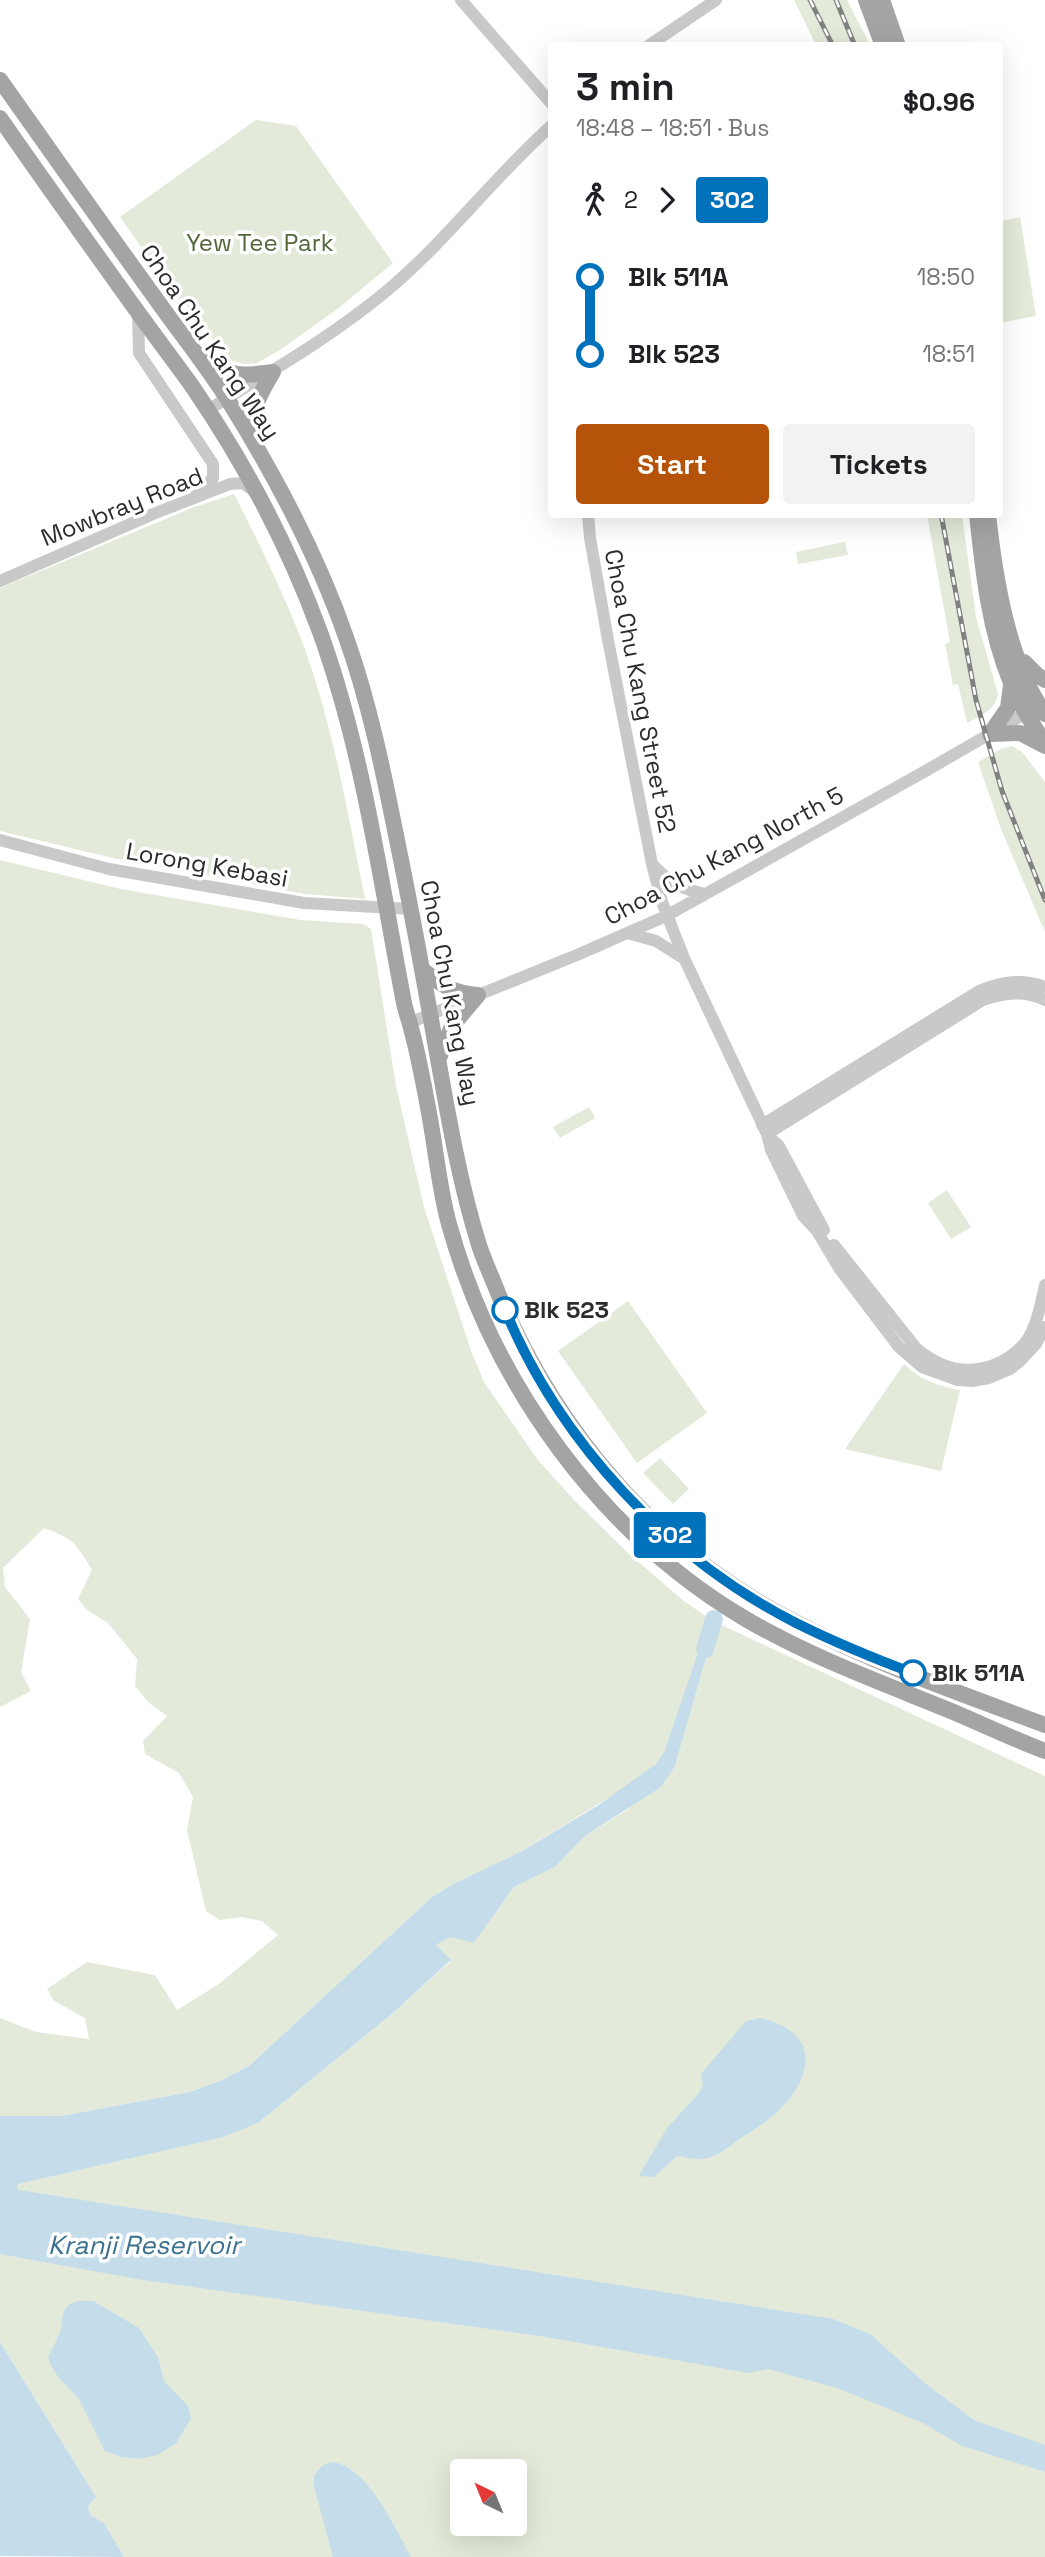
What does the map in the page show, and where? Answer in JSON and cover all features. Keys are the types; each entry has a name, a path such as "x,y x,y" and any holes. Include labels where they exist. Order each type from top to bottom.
{"main road":[{"path":"866,0 882,42"},
{"path":"882,0 897,42"},
{"name":"Choa Chu Kang Way","path":"0,80 227,398 303,537 347,640 389,797 424,971 438,1060 480,1249 525,1353 578,1438 601,1466 664,1530 729,1582 795,1622 868,1656 1045,1725"},
{"name":"Choa Chu Kang Way","path":"0,118 208,410 258,494 316,622 339,692 363,788 448,1222 471,1287 509,1372 555,1443 583,1479 629,1529 664,1560 740,1616 796,1647 1045,1751"},
{"path":"190,344 222,370 251,375 273,372"},
{"path":"252,441 250,422 261,390 273,372"},
{"path":"977,518 990,614 999,652 1011,685 1008,708 990,734"},
{"path":"988,518 996,583 1018,655 1039,708 1045,745"},
{"path":"1018,655 1045,680"},
{"path":"1011,685 1039,708"},
{"path":"990,734 1020,733 1045,745"},
{"path":"424,971 457,994 478,995"},
{"path":"438,1060 452,1026 478,995"}],"street":[{"path":"654,42 716,0"},
{"path":"459,1 548,100"},
{"path":"208,410 273,372 388,290 454,228 548,129"},
{"path":"138,313 139,353 213,464 213,478 210,483 188,502"},
{"name":"Mowbray Road","path":"0,580 153,514 237,483 249,486 258,494"},
{"name":"Choa Chu Kang Street 52","path":"588,518 591,547 652,864 666,916 765,1130"},
{"name":"Choa Chu Kang North 5","path":"409,1023 666,916 1039,708"},
{"name":"Lorong Kebasi","path":"0,840 109,869 304,903 411,909"},
{"path":"652,864 669,882 705,894"},
{"path":"627,933 656,941 684,958"},
{"path":"765,1130 979,991 996,984 1011,982 1027,982 1045,987"},
{"path":"765,1130 972,1005 1013,993 1045,1000"},
{"path":"765,1130 779,1146 811,1209 837,1250 908,1339 928,1358 946,1367 972,1371 990,1367 1009,1357 1028,1339 1045,1285"},
{"path":"765,1130 771,1150 803,1216 817,1231 839,1268 899,1347 922,1367 958,1380 989,1378 1010,1369 1020,1361 1036,1343 1045,1327"}],"green space":[{"path":"794,0 847,0 868,42 815,42"},
{"name":"Yew Tee Park","path":"256,120 296,126 393,263 340,307 283,348 257,363 244,364 233,361 220,350 197,317 175,294 120,217"},
{"path":"1020,217 1036,316 1003,322 1003,220"},
{"path":"234,494 262,549 314,675 339,770 365,899 305,894 113,858 0,831 0,588 194,507"},
{"path":"928,518 962,518 976,617 998,694 991,708 967,723 958,684 953,685 945,644 950,642"},
{"path":"845,542 848,555 798,564 796,552"},
{"path":"1012,746 1022,752 1045,782 1045,932 1001,829 978,762"},
{"path":"0,860 121,889 301,920 363,924 371,929 396,1086 424,1207 470,1348 484,1382 537,1459 628,1553 684,1601 713,1621 1045,1776 1045,2557 124,2557 104,2524 90,2515 88,2506 96,2497 0,2342 0,2199 17,2184 224,2137 258,2123 393,2013 451,1961 436,1945 450,1936 474,1943 514,1887 555,1867 585,1836 627,1810 675,1766 714,1630 664,1752 656,1764 626,1787 522,1851 432,1897 250,2065 222,2080 190,2092 61,2116 0,2116 0,2018 36,2032 89,2039 85,2018 54,2001 47,1989 87,1962 155,1975 177,2010 219,1984 278,1935 262,1921 241,1917 220,1920 206,1911 187,1830 193,1797 179,1773 145,1754 143,1741 167,1716 149,1703 135,1686 137,1659 108,1623 87,1610 78,1599 92,1570 82,1554 68,1539 44,1528 3,1568 5,1587 30,1619 21,1672 31,1691 0,1707"},
{"path":"589,1107 595,1118 560,1138 553,1127"},
{"path":"947,1190 971,1227 951,1239 928,1203"},
{"path":"628,1301 707,1413 637,1463 558,1351"},
{"path":"904,1364 930,1382 960,1390 941,1471 845,1449"},
{"path":"660,1458 689,1489 673,1504 643,1473"}],"water":[{"name":"Kranji Reservoir","path":"707,1627 714,1630 675,1766 661,1787 585,1836 555,1867 514,1887 474,1943 450,1937 436,1945 451,1960 393,2013 258,2123 224,2137 18,2184 17,2187 19,2190 833,2319 870,2334 926,2384 974,2420 1045,2445 1045,2472 960,2445 923,2423 840,2389 768,2369 748,2373 546,2337 137,2279 0,2254 0,2116 61,2116 190,2092 222,2080 250,2065 432,1897 522,1851 597,1806 656,1764 664,1752"},
{"path":"761,2018 787,2028 802,2044 805,2066 789,2099 763,2123 714,2156 701,2159 677,2156 654,2177 639,2176 667,2128 699,2093 703,2085 701,2074 746,2021"},
{"path":"77,2301 93,2301 139,2328 158,2357 164,2381 188,2406 191,2419 176,2443 158,2455 138,2459 105,2451 79,2399 51,2366 48,2357 60,2333 64,2312"},
{"path":"0,2342 96,2497 88,2506 90,2515 104,2523 124,2557 0,2556"},
{"path":"333,2462 358,2475 369,2487 411,2557 333,2557 314,2486 314,2475 323,2465"}],"waterway":[{"path":"705,1649 714,1619"}],"railway":[{"path":"810,0 831,42"},
{"path":"836,0 853,42"},
{"path":"942,518 976,700 1002,791 1045,900"}],"bus line":[{"name":"302","path":"505,1310 525,1353 578,1438 630,1498 664,1530 729,1582 795,1622 868,1656 913,1673"}],"place":[{"name":"Blk 523","path":"505,1310"},
{"name":"Blk 511A","path":"913,1673"}]}
